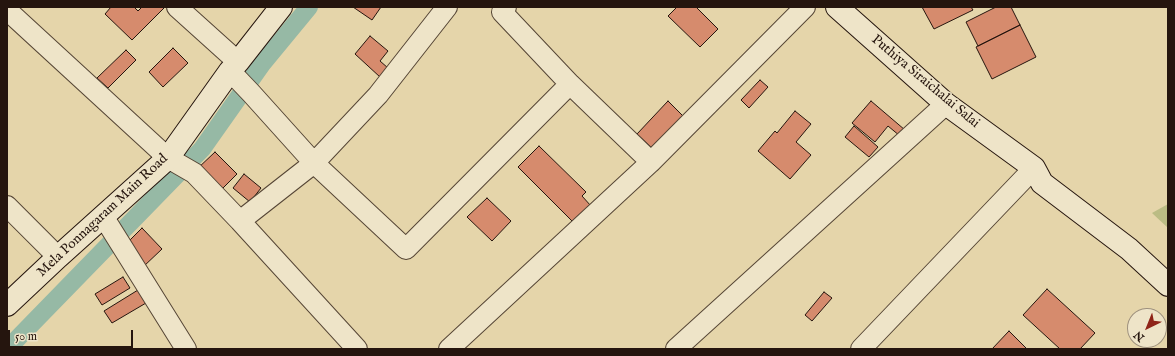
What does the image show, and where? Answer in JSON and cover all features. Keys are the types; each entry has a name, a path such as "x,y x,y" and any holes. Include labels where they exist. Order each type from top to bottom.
{"main road":[{"name":"Mela Ponnagaram Main Road","path":"7,305 58,257 109,226 172,161 281,7"},
{"name":"Puthiya Siraichalai Salai","path":"837,7 946,104 1034,168 1042,183 1128,249 1168,285"},
{"name":"Puthiya Siraichalai Salai","path":"1034,168 1051,170 1143,243 1168,266"}],"street":[{"path":"177,7 235,70 251,93 314,163 406,249 570,84"},
{"path":"240,221 314,163 378,95 446,7"},
{"path":"506,7 502,12 570,84 650,162"},
{"path":"449,349 650,162 805,7"},
{"path":"7,10 172,161 194,173 357,349"},
{"path":"676,349 946,104"},
{"path":"861,349 1034,168"},
{"path":"7,206 58,257"},
{"path":"109,226 186,349"}],"green space":[{"path":"1168,204 1168,228 1152,213"}],"building":[{"path":"111,7 134,7 138,11 142,7 165,7 132,40 105,14"},
{"path":"353,7 381,7 372,20"},
{"path":"677,7 696,7 718,29 700,47 668,16"},
{"path":"922,7 971,7 973,10 934,29"},
{"path":"996,7 1011,7 1020,25 978,46 966,22"},
{"path":"1020,25 1036,57 992,79 976,47"},
{"path":"370,36 388,51 380,61 388,68 380,77 355,54"},
{"path":"173,48 188,63 163,87 149,72"},
{"path":"126,50 136,60 108,88 97,78"},
{"path":"760,80 768,87 749,108 741,100"},
{"path":"668,101 687,120 656,152 637,134"},
{"path":"871,101 905,130 900,136 888,126 875,142 852,123"},
{"path":"795,111 811,124 796,142 811,155 790,179 758,151 775,131 777,133"},
{"path":"854,126 878,147 869,157 845,137"},
{"path":"539,146 586,192 582,196 591,206 574,223 518,167"},
{"path":"215,152 237,174 219,192 196,170"},
{"path":"244,174 261,188 250,202 233,188"},
{"path":"487,198 511,221 492,241 467,217"},
{"path":"142,228 162,249 143,267 123,247"},
{"path":"123,277 130,288 102,305 95,294"},
{"path":"1047,289 1095,333 1080,349 1060,349 1023,315"},
{"path":"138,290 146,303 112,323 104,311"},
{"path":"824,292 832,298 812,321 805,315"},
{"path":"1009,331 1027,349 992,349"}],"waterway":[{"path":"7,347 16,340 202,149 262,64 309,7"}]}
